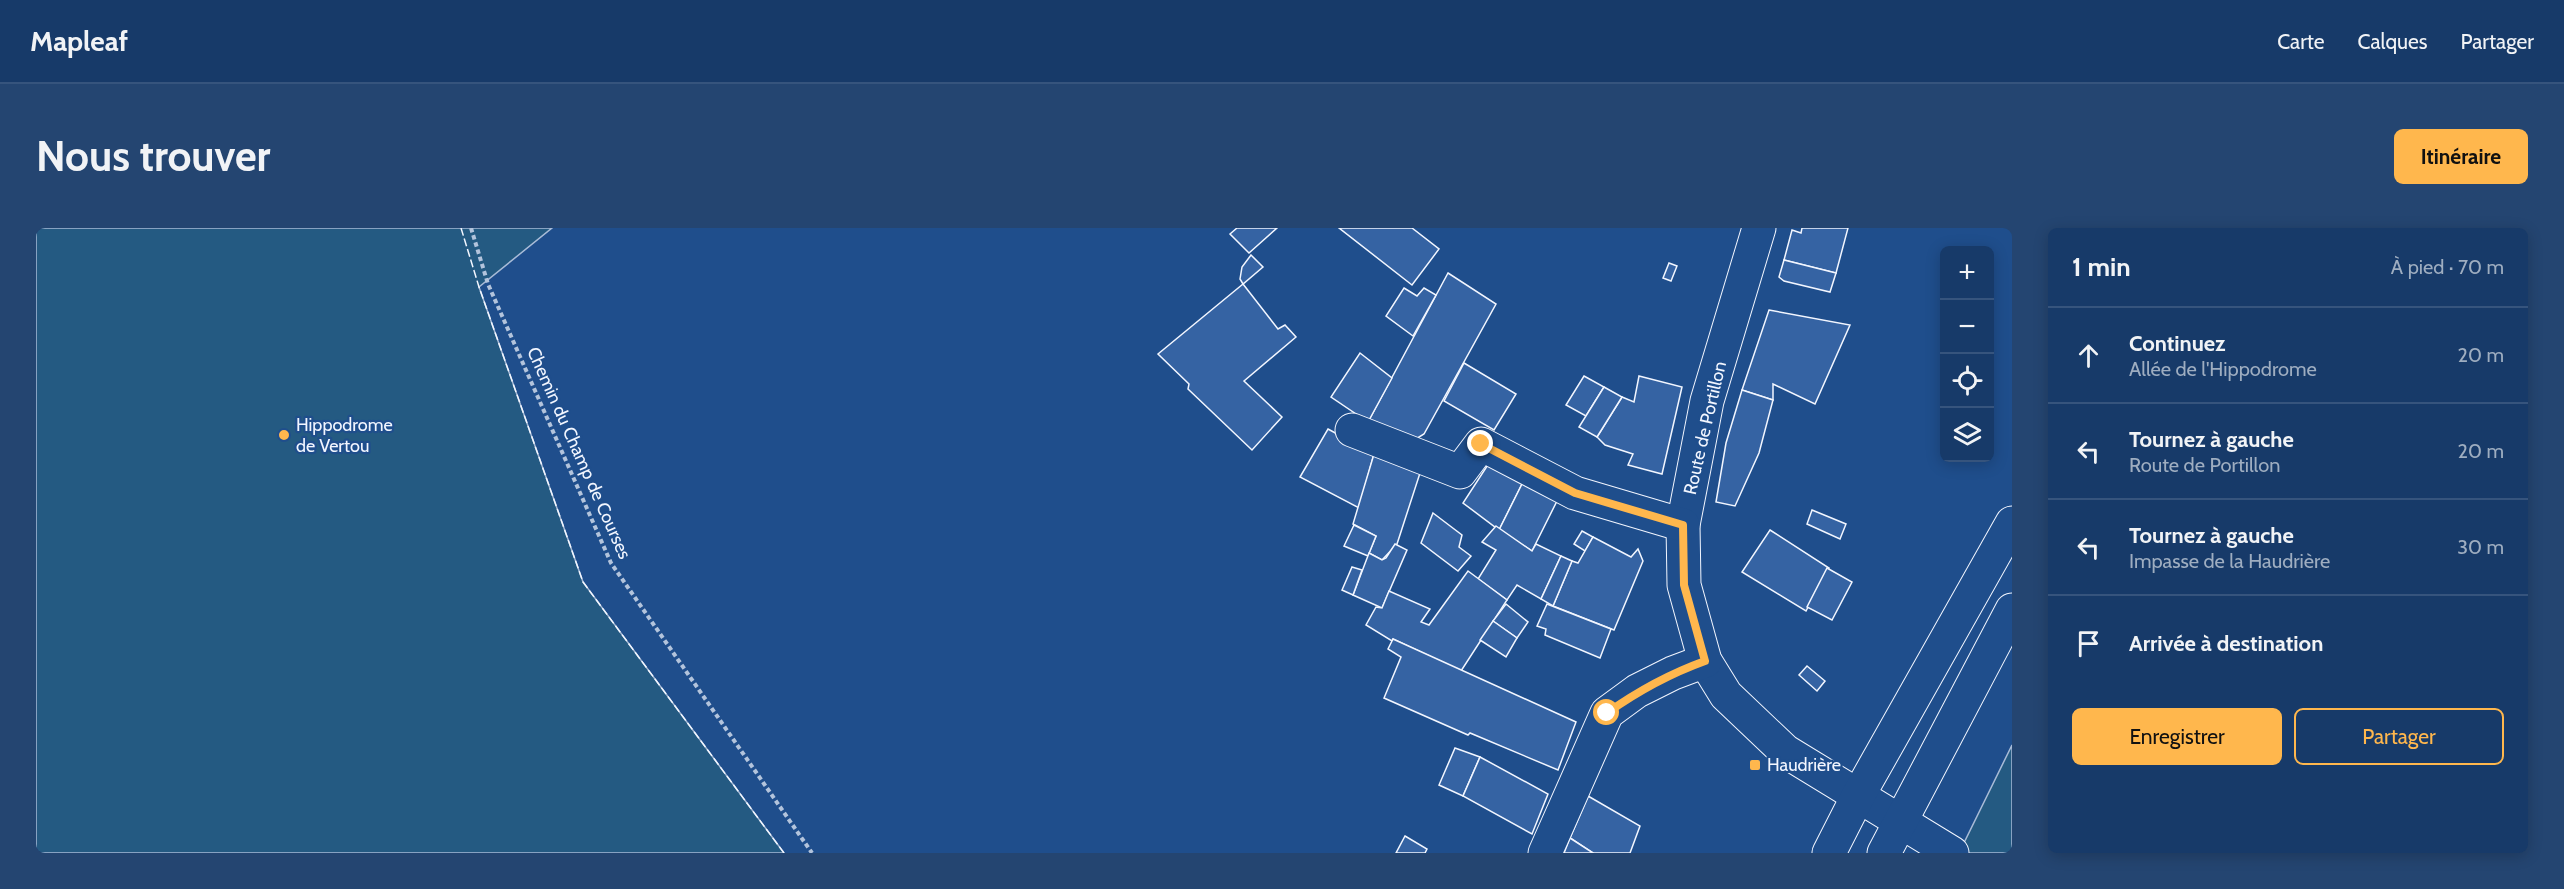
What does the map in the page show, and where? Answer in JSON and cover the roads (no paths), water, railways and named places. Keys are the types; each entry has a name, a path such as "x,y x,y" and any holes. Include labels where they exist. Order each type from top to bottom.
{"street":[{"name":"Route de Portillon","path":"1759,228 1707,401 1683,525 1684,585 1705,661 1726,695 1785,751 1952,853"},
{"path":"1352,430 1460,472 1481,444 1575,493 1683,525"},
{"path":"1829,853 1858,796 2012,523"},
{"path":"1884,853 2012,610"},
{"path":"1545,853 1607,713 1637,691 1705,661"}],"place":[{"name":"Hippodrome de Vertou","path":"284,435"},
{"name":"Haudrière","path":"1755,765"}]}
